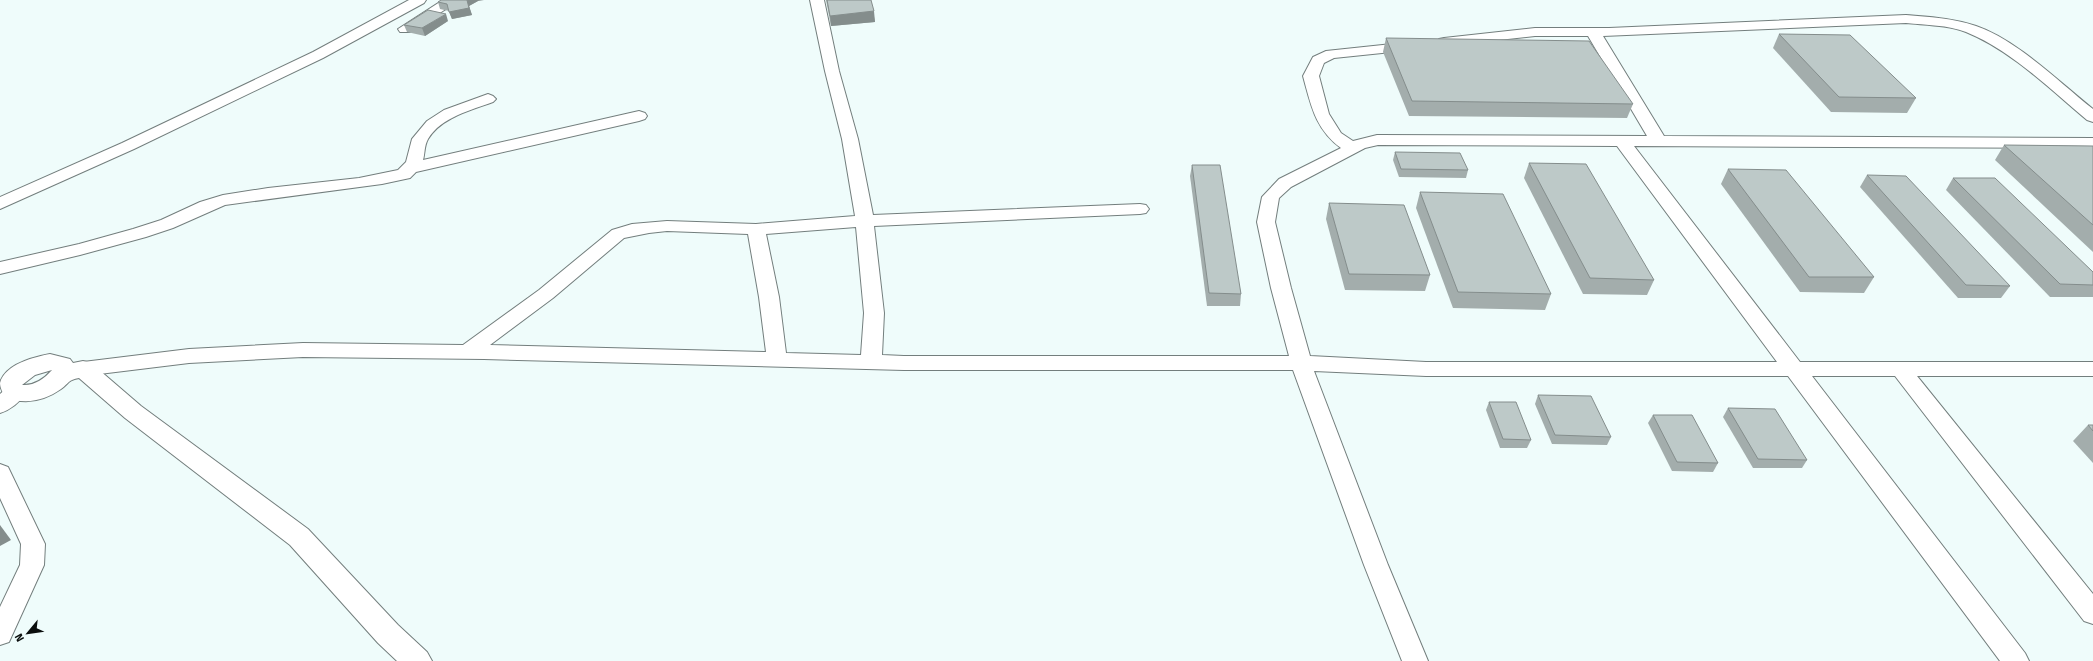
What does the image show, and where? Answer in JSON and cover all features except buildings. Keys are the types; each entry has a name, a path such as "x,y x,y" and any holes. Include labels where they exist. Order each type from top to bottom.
{"street":[{"path":"0,204 128,146 318,55 419,0"},
{"path":"405,29 454,0"},
{"path":"817,0 832,71 850,139 865,221 874,313 871,362"},
{"path":"1352,148 1335,136 1321,114 1311,76 1318,60 1331,54 1535,32 1593,32 1792,26 1906,19 1943,22 1971,29 2005,46 2093,118"},
{"path":"1593,32 1659,142"},
{"path":"412,168 417,159 420,141 431,126 440,118 488,99"},
{"path":"0,268 40,259 160,227 191,212 222,200 392,177 404,174 412,168 638,116"},
{"path":"1415,661 1376,565 1302,363 1281,288 1266,222 1271,197 1284,183 1352,148 1377,140 2093,143"},
{"path":"1622,142 2016,661"},
{"path":"466,352 546,294 618,234 630,229 652,226 756,229 865,221 1140,209"},
{"path":"756,229 769,298 777,360"},
{"path":"73,371 189,356 303,350 466,352 871,362 1302,363 1426,369 2093,370"},
{"path":"6,393 13,380 25,370 42,364 50,362 62,365 73,371 134,412 299,537 388,634 417,661"},
{"path":"1901,370 2093,614"},
{"path":"0,473 33,544 32,565 0,634"}]}
